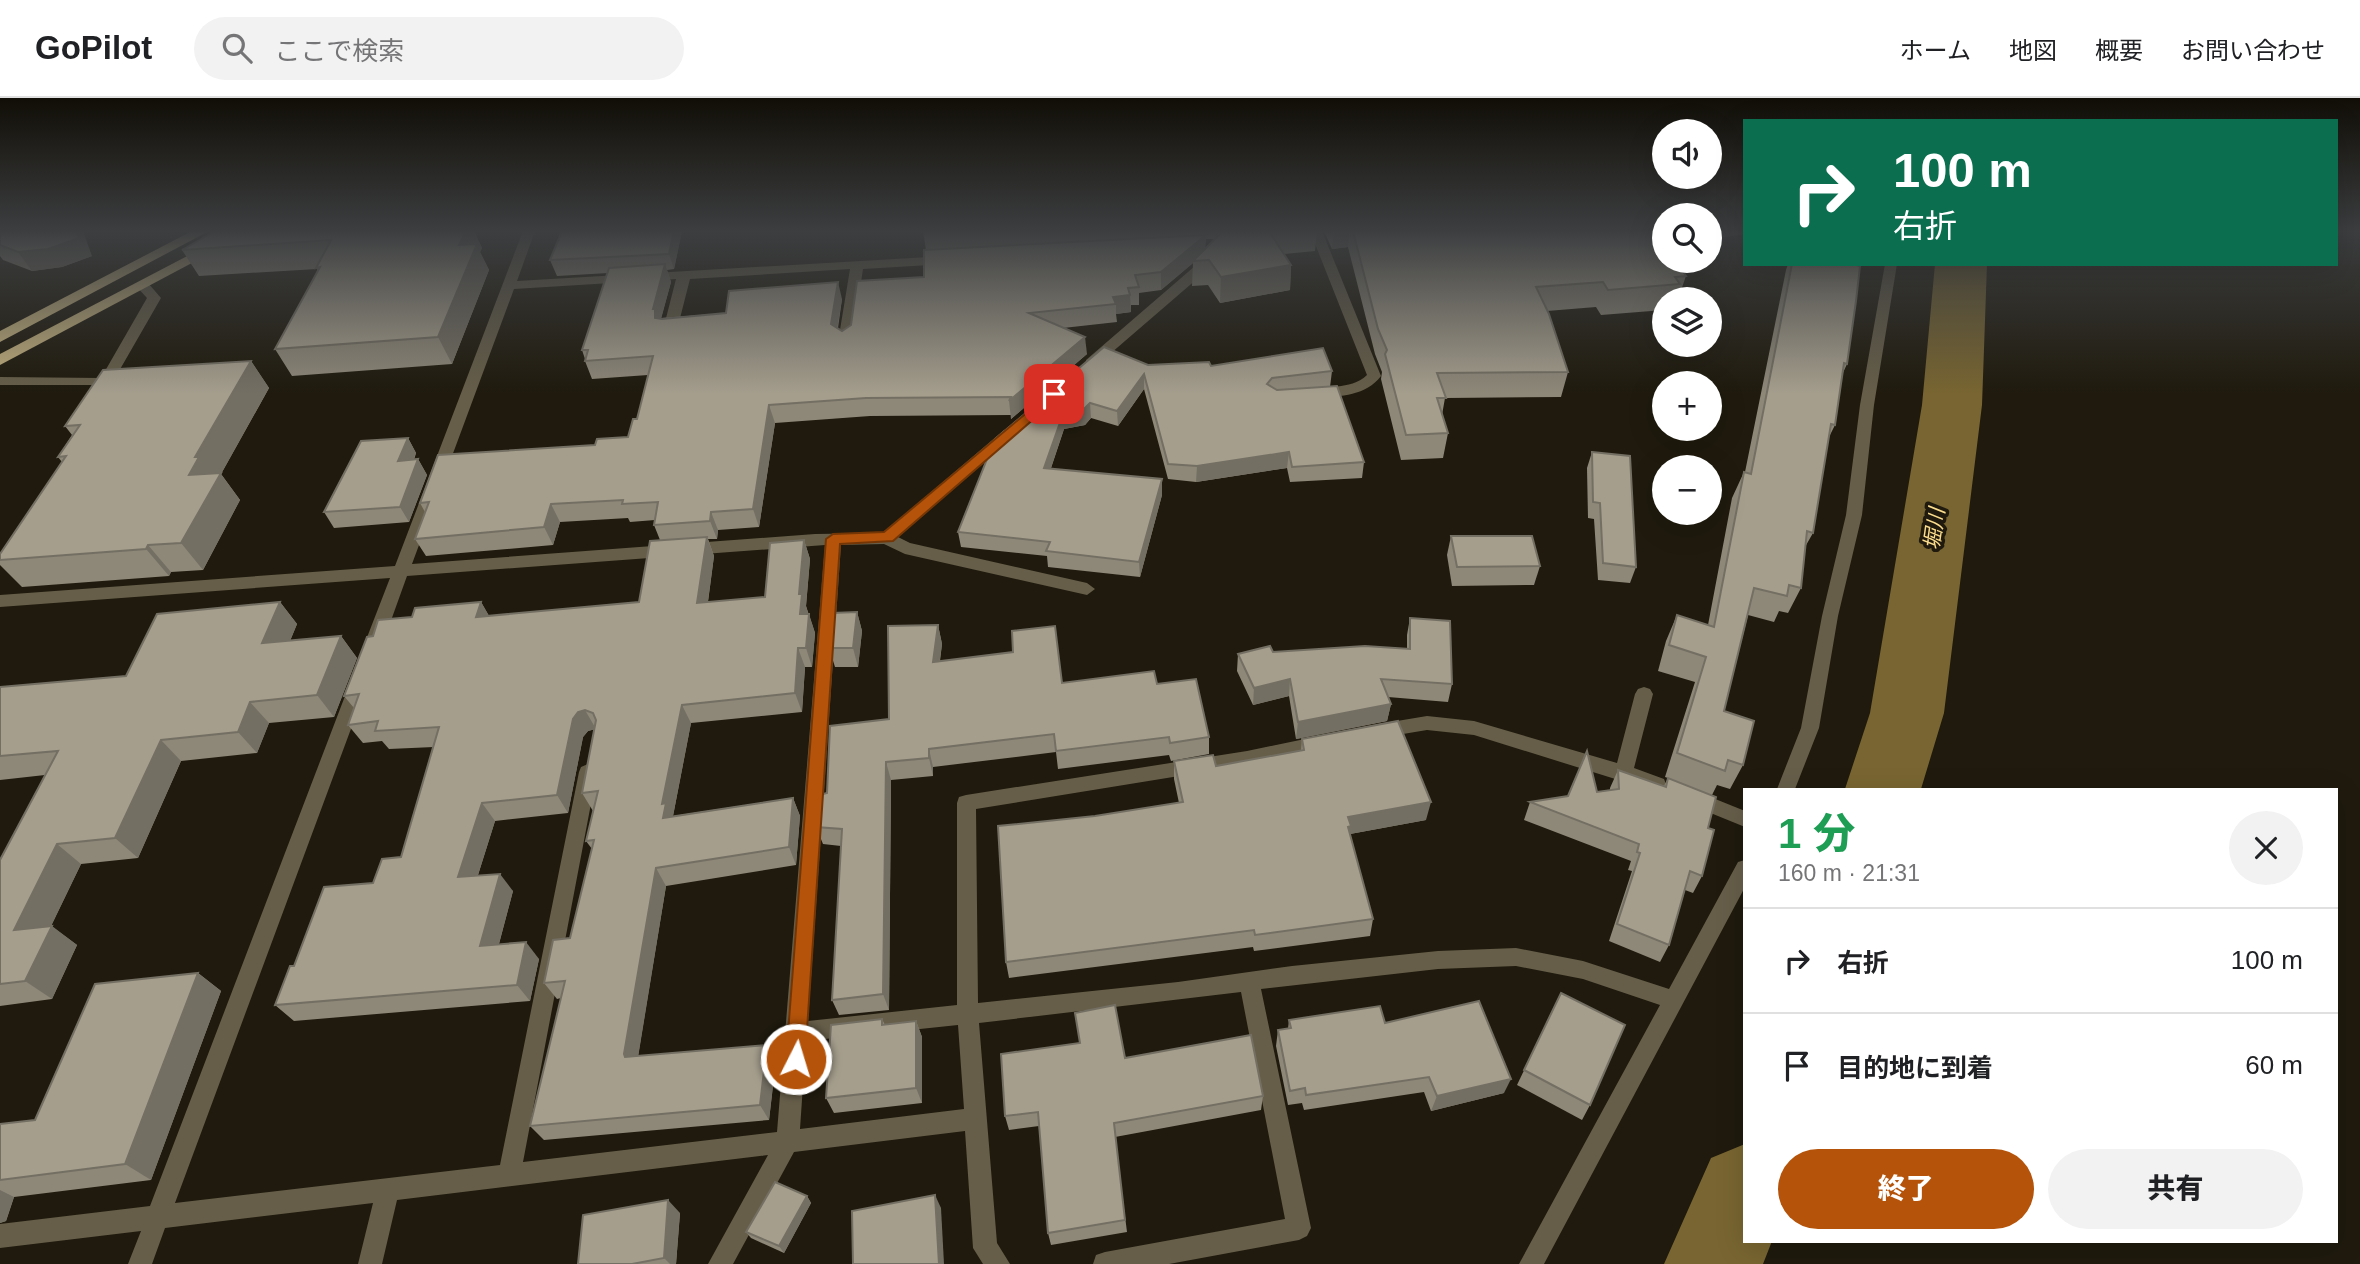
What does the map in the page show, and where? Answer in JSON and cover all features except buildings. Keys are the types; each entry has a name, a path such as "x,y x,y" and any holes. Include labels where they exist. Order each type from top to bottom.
{"highway":[{"path":"0,337 98,285"},
{"path":"0,360 144,286"}],"street":[{"path":"140,1264 509,285"},
{"path":"670,330 681,285"},
{"path":"845,342 854,285"},
{"path":"1075,377 1177,285"},
{"path":"1302,396 1352,390 1367,385 1374,376 1338,285"},
{"path":"1786,788 1810,728 1830,616 1854,515 1867,405 1887,285"},
{"path":"0,381 106,382 154,298 144,286"},
{"path":"887,537 1023,421"},
{"path":"0,601 887,537 905,548 1087,589"},
{"path":"720,1264 788,1141 833,539"},
{"path":"1624,772 1644,694"},
{"path":"998,1264 985,1248 968,1014 966,803 1247,758 1427,723 1474,728 1624,772 1743,818"},
{"path":"509,1175 592,752"},
{"path":"1531,1264 1743,872"},
{"path":"798,1032 1178,992 1438,960 1516,957 1583,970 1673,1000"},
{"path":"1105,1264 1299,1228 1249,982"},
{"path":"0,1236 976,1119"},
{"path":"370,1264 388,1189"}],"waterway":[{"name":"堀川","path":"1883,788 1907,713 1952,405 1960,285"},
{"name":"堀川","path":"1713,1264 1743,1196"}],"route":[{"path":"796,1059 833,539 887,537 1054,394"}]}
